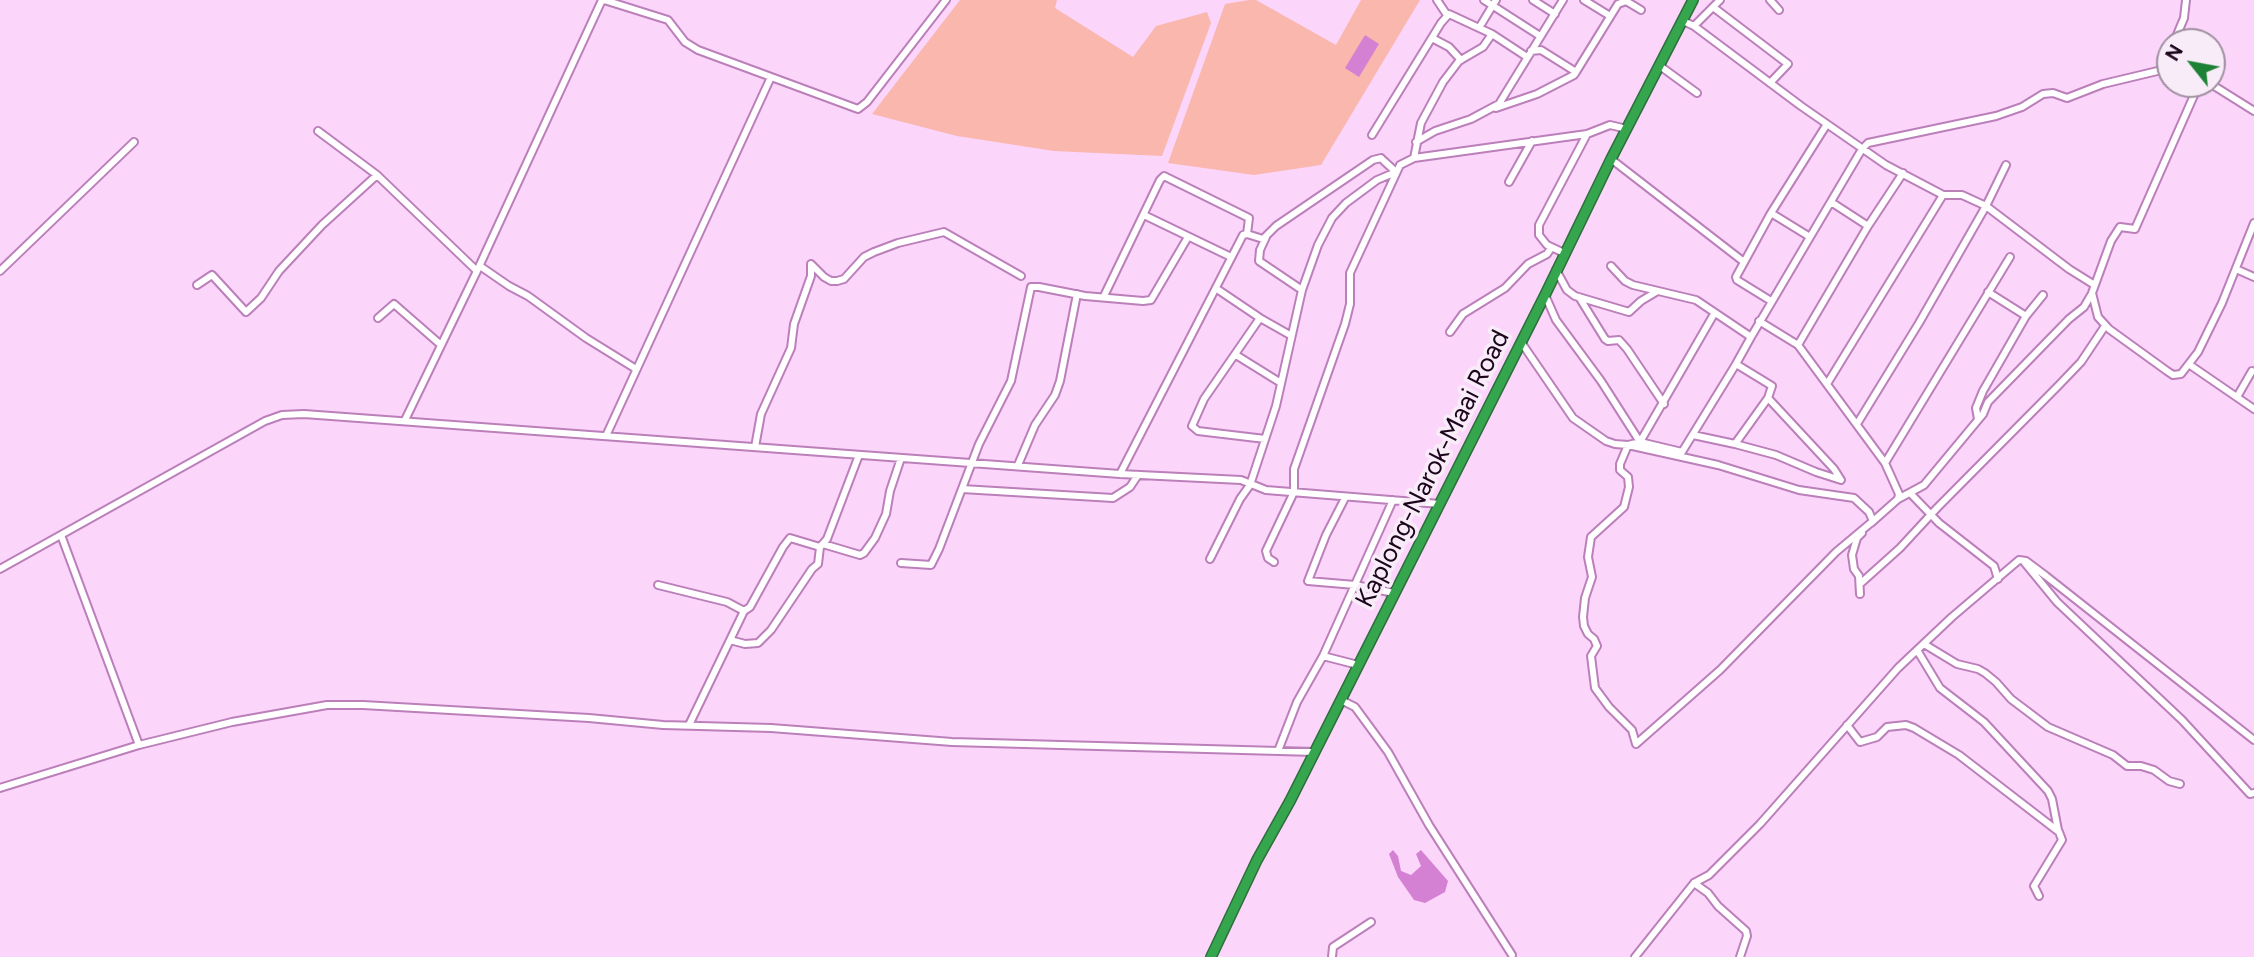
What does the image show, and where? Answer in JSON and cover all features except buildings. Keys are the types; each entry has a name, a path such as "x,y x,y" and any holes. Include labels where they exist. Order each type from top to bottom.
{"highway":[{"name":"Kaplong-Narok-Maai Road","path":"1211,957 1257,860 1315,752 1693,0"}],"street":[{"path":"405,421 479,269 603,0 668,20 685,42 698,50 858,109 867,102 946,0"},
{"path":"1437,0 1447,15"},
{"path":"1484,0 1495,3 1541,36"},
{"path":"1533,0 1555,14"},
{"path":"1494,108 1563,0"},
{"path":"1584,0 1610,16"},
{"path":"1693,26 1720,0"},
{"path":"1770,0 1779,10"},
{"path":"2180,28 2186,0"},
{"path":"1416,142 1435,131 1537,93 1574,75 1622,1 1641,10"},
{"path":"1479,28 1495,3"},
{"path":"1713,7 1788,64 1770,83"},
{"path":"1447,15 1451,14 1529,54 1541,50 1576,72"},
{"path":"1372,135 1447,15"},
{"path":"1683,21 1862,149 1943,195 1962,195 1986,206 2093,284"},
{"path":"1414,158 1421,123 1433,97 1461,60 1483,47 1492,34"},
{"path":"1432,38 1449,47 1461,60"},
{"path":"1660,66 1698,93"},
{"path":"1628,445 1640,442 1682,453 1868,143 1996,116 2022,107 2043,94 2053,93 2067,98 2103,84 2156,71"},
{"path":"606,436 771,77"},
{"path":"2226,93 2254,111"},
{"path":"2193,98 2137,226 2132,230 2120,227 2116,231 2093,284 2092,293 2098,317 2105,326 2174,374 2181,374 2198,352 2254,223"},
{"path":"1771,301 1736,279 1771,213 1827,124"},
{"path":"1274,562 1268,558 1266,551 1294,492 1294,469 1348,314 1350,272 1399,165 1414,158 1587,134 1610,125 1627,129"},
{"path":"318,131 377,175 479,269 528,296 586,338 636,369"},
{"path":"1564,253 1550,248 1539,235 1539,225 1587,134"},
{"path":"1509,182 1532,141"},
{"path":"0,271 135,142"},
{"path":"1302,290 1259,261 1260,250 1266,237 1276,226 1373,160 1381,158 1396,172"},
{"path":"1611,159 1744,262"},
{"path":"1857,424 1919,323 1986,206 2006,165"},
{"path":"1210,559 1240,499 1250,485 1281,383 1302,290 1318,245 1336,212 1377,180 1396,172"},
{"path":"1798,345 1868,226 1903,173"},
{"path":"197,285 212,275 246,312 261,298 279,271 322,225 377,175"},
{"path":"1104,296 1164,176 1250,218 1247,234"},
{"path":"1827,384 1943,195"},
{"path":"1831,202 1868,226"},
{"path":"1771,213 1810,237"},
{"path":"1143,215 1231,257"},
{"path":"755,447 761,414 791,348 794,324 811,276 811,264 824,277 837,281 844,279 864,257 874,252 944,232 1021,276"},
{"path":"1120,474 1243,235 1263,239 1266,237"},
{"path":"901,563 931,565 971,463 1011,381 1031,287 1151,300 1188,237"},
{"path":"1450,332 1463,314 1505,288 1528,264 1547,254 1550,248"},
{"path":"1885,463 2010,257"},
{"path":"1611,266 1625,281 1656,292 1696,300 1751,337"},
{"path":"2236,269 2254,277"},
{"path":"1556,270 1567,290 1579,297 1629,312 1656,292"},
{"path":"1217,289 1290,335"},
{"path":"1988,292 2026,316"},
{"path":"1898,499 1924,485 1978,419 1988,402 2084,307 2092,293"},
{"path":"1018,465 1035,425 1055,395 1060,381 1077,294"},
{"path":"1545,295 1556,320 1601,381 1640,442"},
{"path":"1978,419 1976,408 1983,391 2026,316 2043,295"},
{"path":"1579,297 1608,341 1619,340 1627,349 1664,404"},
{"path":"378,318 394,304 441,345"},
{"path":"1640,442 1714,314"},
{"path":"1260,318 1204,399 1192,426 1198,430 1265,439"},
{"path":"1628,445 1620,464 1620,470 1628,477 1629,487 1624,508 1591,537 1588,557 1592,577 1585,598 1583,617 1584,626 1597,646 1591,656 1595,688 1608,707 1632,730 1636,744 1720,670 1836,552 1898,499 1899,494 1885,463 1798,345 1759,321"},
{"path":"1861,583 1900,548 2081,362 2105,326"},
{"path":"1521,342 1573,418 1606,441 1718,466 1799,490 1854,498 1869,512 1873,521"},
{"path":"1236,355 1281,383"},
{"path":"1735,444 1771,390 1770,384 1736,364"},
{"path":"2190,365 2254,409"},
{"path":"2237,397 2252,371"},
{"path":"1768,398 1841,476 1846,497"},
{"path":"0,569 226,442 282,415 405,421 1120,474 1233,479 1266,490 1440,503"},
{"path":"1693,435 1776,455 1841,480"},
{"path":"730,640 758,643 771,630 818,564 821,546 836,519 859,455"},
{"path":"689,725 744,611 750,607 790,538 860,555 864,553 875,538 886,514 901,458"},
{"path":"962,489 1113,498 1130,487 1138,475"},
{"path":"1910,494 1930,515 1994,566 1998,579"},
{"path":"1345,498 1326,535 1308,581 1355,585 1394,593"},
{"path":"1278,751 1297,702 1322,656 1393,500"},
{"path":"1860,594 1861,583 1854,569 1853,555 1857,538 1873,521"},
{"path":"61,535 139,745"},
{"path":"1634,957 1694,883 1709,875 1760,824 1917,650 2015,562 2023,560"},
{"path":"2023,560 2254,740"},
{"path":"2023,560 2057,602 2182,720 2250,794 2254,793"},
{"path":"658,585 727,602 744,611"},
{"path":"1924,644 1957,664 1985,673 1996,681 2011,699 2048,727 2113,755 2127,766 2148,768 2169,781 2180,784"},
{"path":"1917,650 1940,688 1984,722 2048,791 2052,799 2055,824 2062,840 2034,886 2039,895"},
{"path":"1322,656 1358,665"},
{"path":"1340,700 1355,707 1388,752 1429,825 1512,955"},
{"path":"0,788 139,745 232,722 327,705 771,728 952,742 1315,752"},
{"path":"1847,725 1860,742 1877,737 1886,727 1906,725 1914,728 1959,755 2059,832"},
{"path":"1694,883 1708,893 1718,906 1746,931 1740,957"},
{"path":"1332,957 1333,947 1371,922"}],"shaded area":[{"path":"960,0 1057,0 1055,8 1133,57 1156,26 1207,12 1211,23 1162,156 1054,151 957,136 872,114"},
{"path":"1256,0 1336,45 1361,0 1420,0 1321,165 1254,175 1168,163 1225,4"},
{"path":"1365,35 1379,44 1359,77 1345,68"},
{"path":"1393,850 1398,856 1401,871 1411,875 1421,866 1416,854 1421,850 1448,881 1445,892 1425,903 1414,900 1398,877 1389,854"}]}
